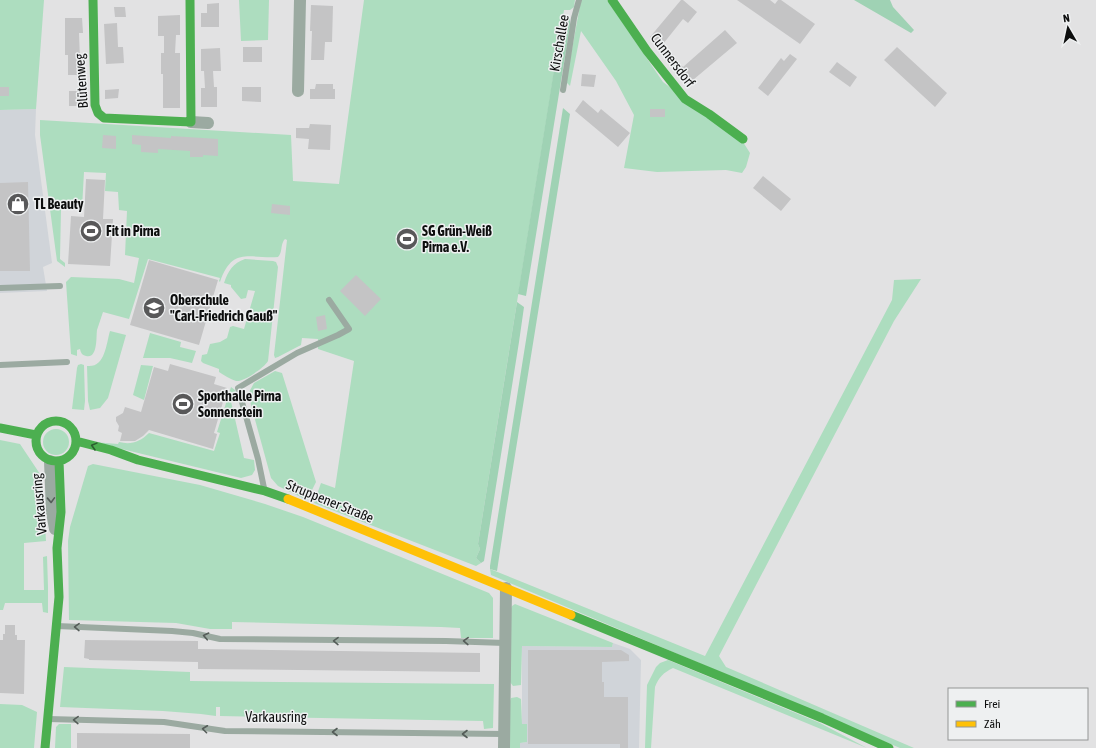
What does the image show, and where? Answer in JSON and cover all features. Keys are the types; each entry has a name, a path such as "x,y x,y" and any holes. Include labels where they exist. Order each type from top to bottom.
{"main road":[{"name":"Blütenweg","path":"93,0 95,105 96,111 100,116 104,118 191,122"},
{"path":"190,0 191,122"},
{"name":"Cunnersdorf","path":"612,0 647,51 685,99 709,114 743,139"},
{"path":"58,421 70,426 75,433 76,442 74,452 69,457 55,461 42,456 37,449 36,436 43,426 50,422 58,421"},
{"path":"0,428 36,436"},
{"name":"Struppener Straße","path":"76,442 111,450 138,460"},
{"name":"Struppener Straße","path":"74,452 138,460 265,491 323,513 822,718 889,748"},
{"name":"Varkausring","path":"45,748 59,597 58,545"}],"street":[{"path":"298,91 300,0"},
{"name":"Blütenweg","path":"191,122 208,123"},
{"name":"Varkausring","path":"55,461 52,512 58,545"},
{"path":"504,748 506,588"}],"lane":[{"name":"Kirschallee","path":"563,90 574,18 579,0"},
{"path":"0,288 60,286"},
{"path":"265,491 258,459 238,388 297,353 348,330 330,300"},
{"path":"0,365 66,362"},
{"path":"57,626 172,631 193,633 220,639 505,643"},
{"name":"Varkausring","path":"48,719 164,722 225,732 504,734"}],"shaded area":[{"path":"36,109 35,135 52,263 43,267 47,291 0,293 0,110"},
{"path":"613,643 630,649 641,660 639,748 520,748 520,743 527,742 522,724 522,646 612,647"}],"green space":[{"path":"0,0 44,0 36,109 0,110"},
{"path":"239,0 269,0 268,40 241,41"},
{"name":"SG Grün-Weiß Pirna e.V.","path":"364,0 575,0 574,7 570,10 564,10 478,544 480,549 476,558 481,563 476,566 314,503 321,483 335,488 354,361 318,349 318,339 302,338 301,345 275,358 274,355 287,240 285,239 283,241 278,257 251,256 236,259 230,263 220,282 220,278 148,259 129,319 103,312 97,330 96,347 93,354 90,356 85,356 82,354 80,349 77,350 77,356 71,354 66,282 71,277 119,279 134,283 139,258 125,255 127,211 119,210 118,192 105,191 106,173 84,172 82,208 61,209 60,259 65,263 65,267 57,261 40,135 40,120 291,135 293,181 339,184"},
{"path":"581,0 607,0 663,82 743,142 750,153 746,167 742,173 726,170 657,172 624,168 634,115 616,81 581,31 570,86 566,82"},
{"path":"854,0 890,0 893,7 914,30 911,33"},
{"path":"563,14 570,18 570,26 526,296 518,294"},
{"path":"563,108 570,114 497,571 490,569 490,566"},
{"path":"245,259 273,261 276,262 278,267 268,361 254,374 240,381 236,381 219,372 219,369 201,361 202,355 207,354 210,344 220,342 227,338 230,327 233,326 244,329 255,291 248,290 246,298 241,299 231,285 224,283 232,268 237,263"},
{"path":"921,279 894,321 719,656 726,667 914,748 900,748 491,575 490,569 705,656 892,300 894,280"},
{"path":"517,302 524,307 484,561 481,563 476,558 480,549 478,544"},
{"path":"110,331 126,335 108,398 100,408 90,410 88,401 87,366 93,366 101,359 106,349"},
{"path":"150,333 181,342 180,347 196,351 192,363 170,358 143,358"},
{"path":"78,365 84,365 84,410 72,409 77,368"},
{"path":"141,365 153,366 144,400 133,395"},
{"path":"275,371 282,373 316,482 307,500 278,486 271,478 248,394 254,383"},
{"path":"231,387 235,390 239,400 230,397 244,458 254,460 255,470 252,475 241,478 93,442 118,444 119,442 131,443 139,441 149,433 214,451 220,433 217,432"},
{"path":"56,429 65,433 69,442 65,451 56,455 47,451 43,442 47,433"},
{"path":"0,440 20,444 42,477 46,541 24,543 24,590 44,590 43,557 47,556 48,613 43,612 42,603 5,603 3,610 0,610"},
{"path":"93,464 200,485 265,504 303,517 489,593 493,598 493,638 461,638 460,628 441,627 232,622 232,629 210,629 176,623 69,620 68,541 70,527 88,466"},
{"path":"515,604 613,643 612,647 522,646 521,685 513,686 510,682 510,611 512,606"},
{"path":"668,660 820,723 867,748 673,668 662,676 655,687 651,748 645,748 647,685 656,667 660,663"},
{"path":"64,667 190,672 190,681 494,684 493,728 484,729 483,721 220,716 220,707 216,707 216,716 163,711 60,707"},
{"path":"517,697 521,699 522,724 527,724 527,742 520,743 520,748 509,748 510,701 511,698"},
{"path":"0,704 22,705 37,712 34,748 0,748"},
{"path":"59,724 71,724 71,748 55,748 56,727"}],"building":[{"path":"681,0 697,12 688,23 683,19 659,49 650,37"},
{"path":"737,0 770,0 775,4 778,0 781,0 815,24 800,44"},
{"path":"219,3 219,27 201,27 201,13 207,13 207,4"},
{"path":"311,5 333,6 332,42 325,42 324,60 311,60"},
{"path":"114,7 125,7 126,17 115,17"},
{"path":"180,15 180,35 176,35 175,53 180,53 180,108 163,108 163,74 161,74 161,53 164,53 164,36 158,36 158,16"},
{"path":"65,18 82,18 83,33 79,33 80,60 84,60 84,75 68,75 68,55 65,55"},
{"path":"117,23 118,47 123,47 124,63 106,64 104,24"},
{"path":"725,30 737,43 687,85 661,52 666,47 683,67"},
{"path":"243,47 262,47 262,62 243,62"},
{"path":"897,47 947,93 935,107 884,60"},
{"path":"220,48 221,71 213,71 214,87 217,87 217,107 201,107 201,88 205,88 204,71 201,71 201,49"},
{"path":"790,54 797,59 768,96 758,88 781,58 784,61"},
{"path":"837,62 857,77 850,87 829,72"},
{"path":"582,74 596,75 594,87 581,86"},
{"path":"316,84 333,84 333,89 335,89 335,99 310,99 310,89 315,89"},
{"path":"0,87 9,87 9,96 0,96"},
{"path":"242,87 261,87 261,102 242,101"},
{"path":"119,89 118,98 105,99 105,90"},
{"path":"69,91 84,91 85,106 69,106"},
{"path":"583,100 598,113 601,109 630,133 618,147 575,111"},
{"path":"650,109 665,109 665,117 650,117"},
{"path":"310,124 331,125 330,150 308,149 309,139 296,138 296,128 309,128"},
{"path":"103,135 116,136 116,149 102,148"},
{"path":"132,135 218,139 218,156 203,155 203,157 190,157 190,151 158,149 158,153 141,152 141,145 132,144"},
{"path":"763,176 791,199 781,211 753,188"},
{"name":"Fit in Pirna","path":"86,179 105,180 103,219 113,219 110,266 68,264 71,216 84,217"},
{"path":"28,182 30,271 0,271 0,183"},
{"path":"272,204 290,206 290,215 271,213"},
{"name":"Oberschule \"Carl-Friedrich Gauß\"","path":"149,260 218,280 199,345 130,325"},
{"path":"356,275 381,299 365,316 340,291"},
{"path":"325,315 327,329 318,331 316,317"},
{"name":"Sporthalle Pirna Sonnenstein","path":"170,364 216,377 214,384 227,388 214,433 217,434 213,449 149,430 135,441 120,441 122,433 118,431 119,426 116,421 116,417 123,413 125,407 141,412 154,367 168,371"},
{"path":"5,625 15,625 15,635 17,635 17,640 25,640 24,694 0,693 0,640 3,640 3,634 5,634"},
{"path":"85,640 198,641 198,649 480,653 480,672 198,669 198,662 89,660 84,658"},
{"path":"528,650 621,650 629,655 629,661 602,662 604,697 628,697 628,748 620,748 620,744 528,744"},
{"path":"77,733 190,734 190,748 77,748"}],"traffic: fast":[{"path":"93,0 95,105 98,113 104,118 191,122 190,0"},
{"path":"612,0 647,51 685,99 709,114 743,139"},
{"path":"60,421 67,424 73,430 76,441 75,449 67,458 60,461 52,461 45,458 37,449 36,437 39,430 48,422 60,421"},
{"path":"0,428 36,435"},
{"path":"76,441 111,450 138,460 265,491 288,499"},
{"path":"45,748 59,597 57,548 61,512 59,461"},
{"path":"571,615 822,718 889,748"}],"traffic: slow":[{"path":"288,499 571,615"}],"place":[{"name":"TL Beauty","path":"18,204"},
{"name":"Fit in Pirna","path":"91,231"},
{"name":"SG Grün-Weiß Pirna e.V.","path":"407,239"},
{"name":"Oberschule \"Carl-Friedrich Gauß\"","path":"154,308"},
{"name":"Sporthalle Pirna Sonnenstein","path":"183,404"}]}
